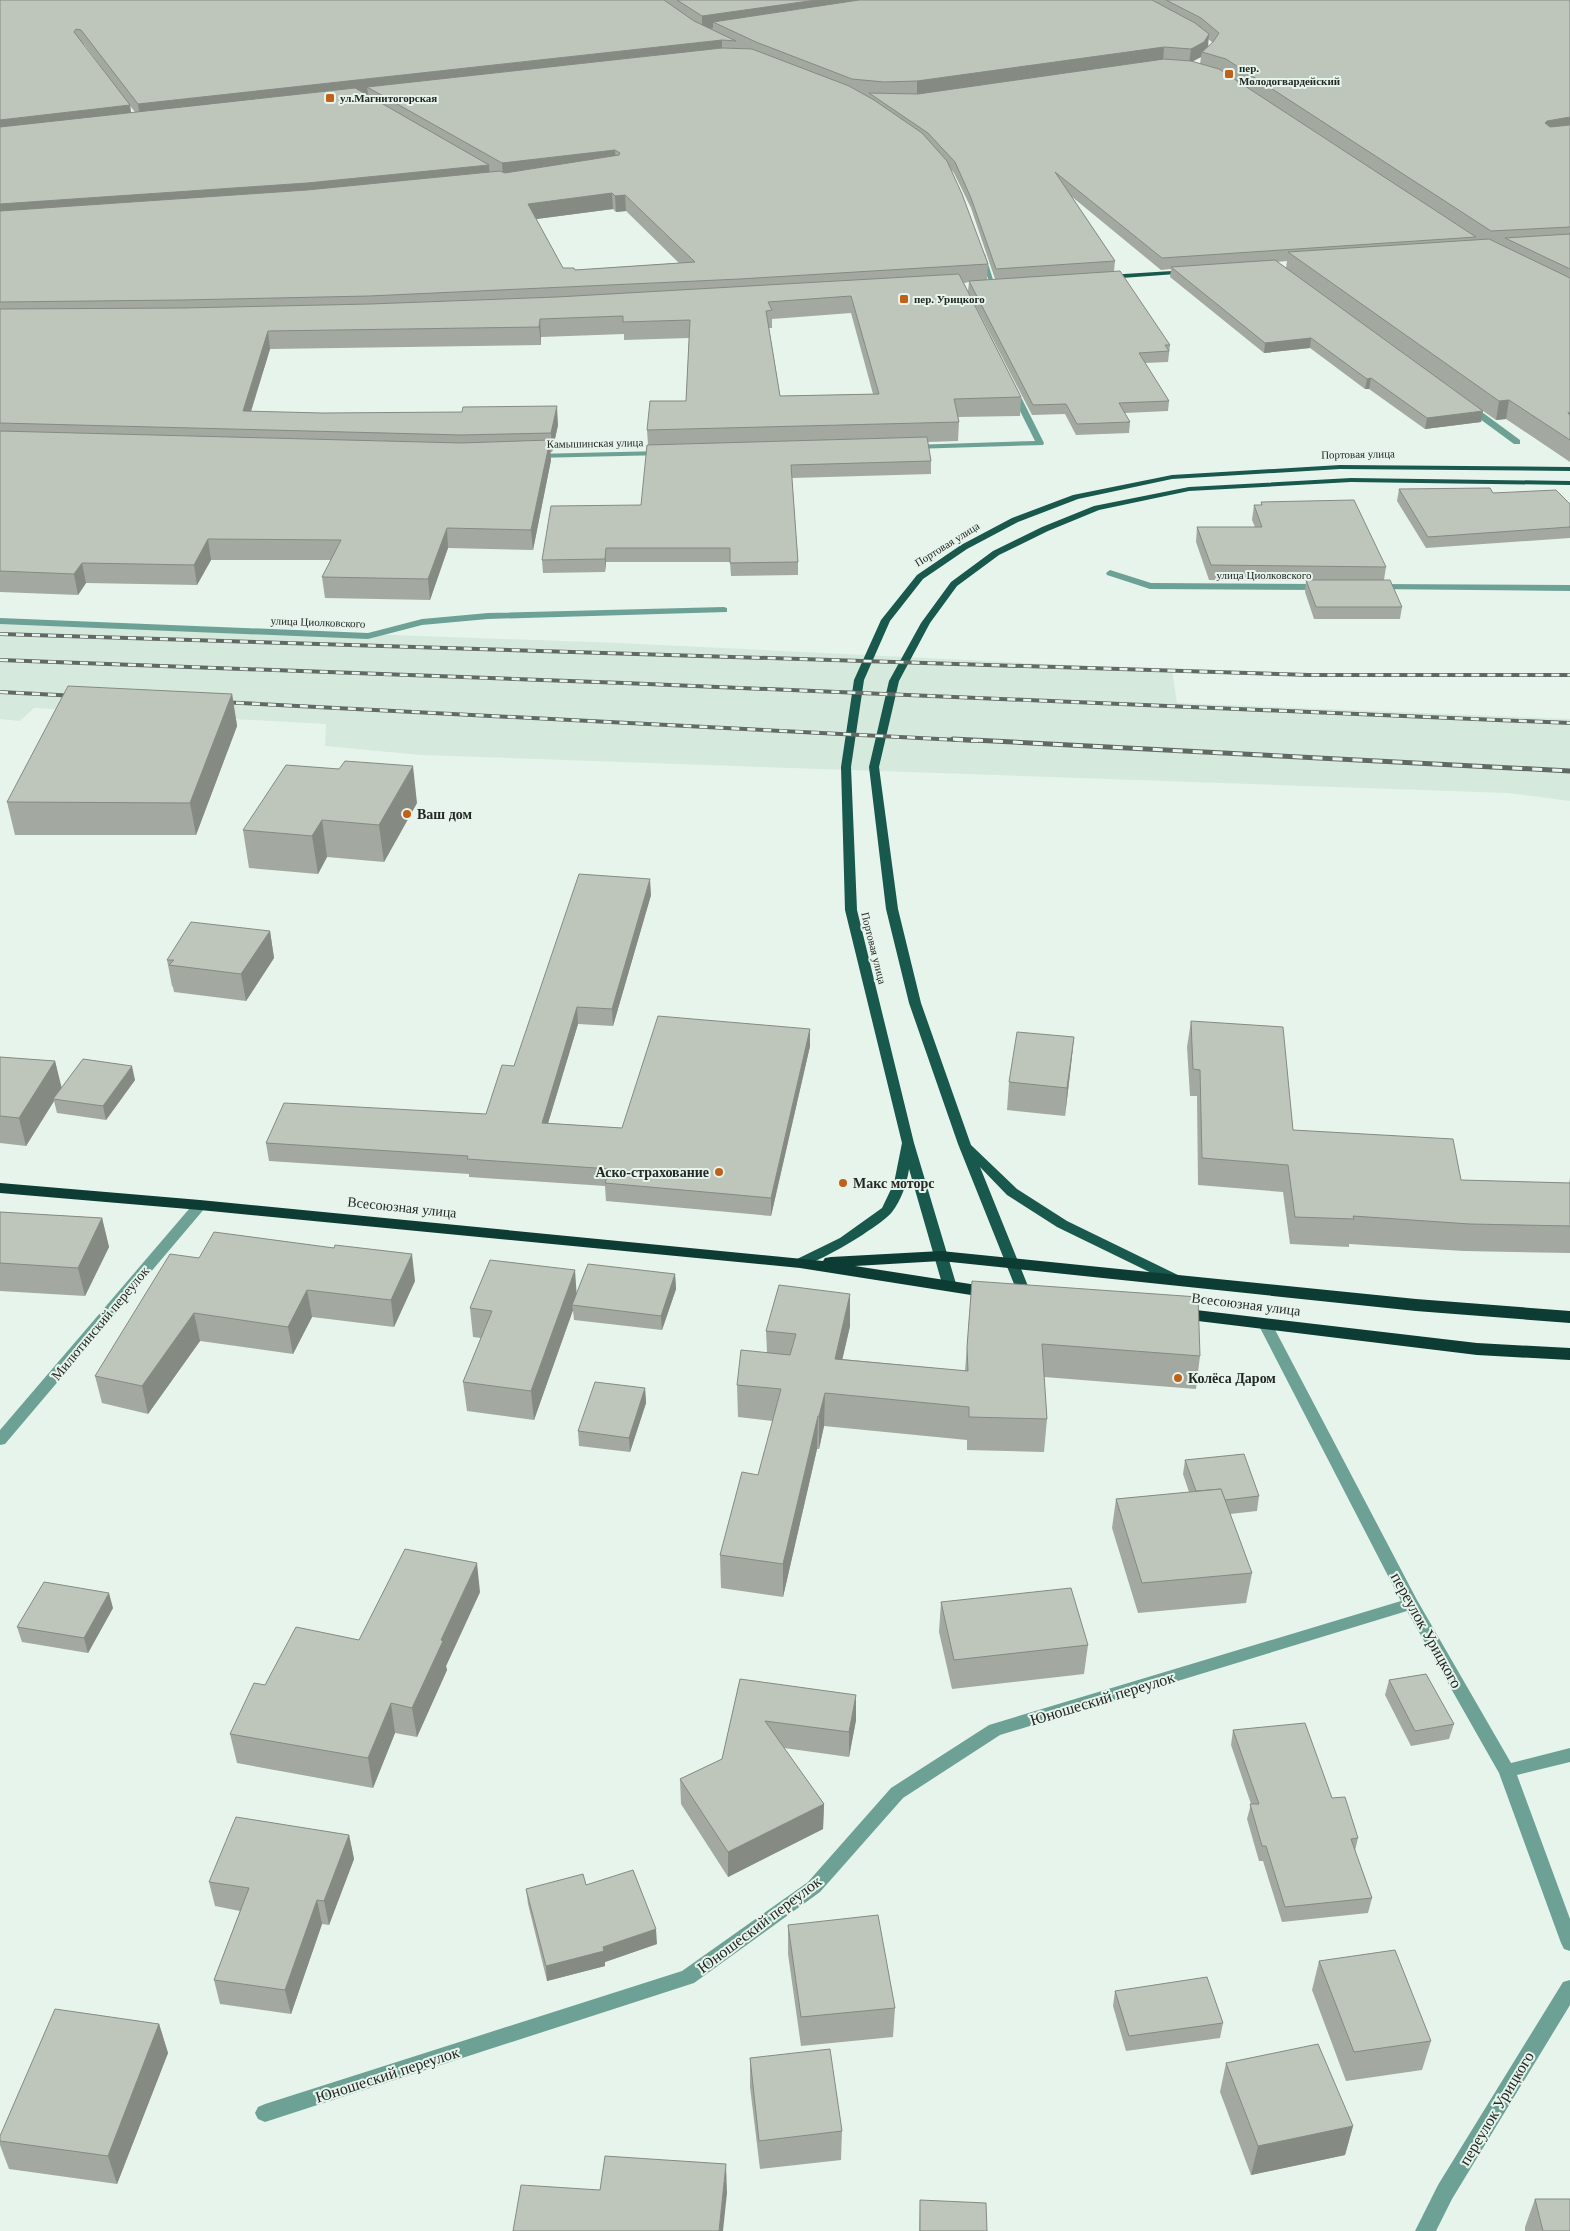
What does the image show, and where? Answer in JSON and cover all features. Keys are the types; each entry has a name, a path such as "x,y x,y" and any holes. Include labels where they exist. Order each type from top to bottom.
{"highway":[{"name":"Всесоюзная улица","path":"0,1188 200,1205 800,1263 950,1287 1044,1298"},
{"name":"Всесоюзная улица","path":"800,1263 941,1256 1416,1304 1570,1317"},
{"name":"Всесоюзная улица","path":"1160,1312 1478,1349 1570,1354"}],"main road":[{"path":"1100,278 1198,272"},
{"path":"989,285 1002,284"},
{"name":"Портовая улица","path":"950,1287 908,1143 851,910 846,767 859,680 886,620 920,577 964,547 1015,520 1076,497 1172,476 1340,467 1570,469"},
{"name":"Портовая улица","path":"1025,1296 964,1144 915,1003 892,909 874,767 894,681 926,623 954,584 996,553 1045,529 1097,508 1189,489 1351,480 1570,483"},
{"path":"800,1263 845,1241 887,1210 900,1183 908,1143"},
{"path":"964,1144 1012,1192 1062,1224 1177,1280"}],"street":[{"path":"978,244 989,285"},
{"path":"901,447 1040,443 1010,382"},
{"path":"1461,401 1517,442"},
{"name":"Камышинская улица","path":"523,456 672,452"},
{"name":"улица Циолковского","path":"1110,573 1150,586 1336,587"},
{"path":"1365,587 1570,588"},
{"name":"улица Циолковского","path":"0,620 368,636 422,622 488,616 724,610"},
{"name":"Милютинский переулок","path":"0,1440 200,1205"},
{"name":"переулок Урицкого","path":"1265,1324 1411,1604 1507,1771 1570,1943"},
{"name":"Юношеский переулок","path":"265,2113 688,1977 814,1887 898,1793 996,1730 1411,1604"},
{"path":"1507,1771 1570,1755"},
{"name":"переулок Урицкого","path":"1425,2231 1445,2192 1570,1988"}],"shaded area":[{"path":"0,621 618,643 1172,670 1177,703 1570,719 1570,801 1508,793 421,755 325,746 326,724 34,708 20,721 0,719"}],"building":[{"path":"0,0 664,0 694,21 736,41 722,40 138,104 81,30 76,29 74,32 130,105 0,120"},
{"path":"677,0 816,0 702,16"},
{"path":"859,0 1152,0 1195,23 1209,34 1204,42 1191,49 1164,47 917,81 884,82 852,79 756,42 713,22"},
{"path":"1166,0 1570,0 1570,117 1545,123 1550,127 1570,125 1570,227 1491,231 1226,59 1202,52 1213,42 1219,33 1201,18"},
{"path":"722,48 752,49 849,86 874,100 922,133 947,161 962,194 988,264 740,279 369,296 0,302 0,211 307,190 500,171 505,173 619,155 620,153 615,150 502,163 367,87","holes":["612,193 615,196 625,195 695,262 575,270 574,268 563,268 528,204"]},
{"path":"1164,59 1191,61 1219,69 1476,237 1162,258 1055,172 1115,261 996,269 971,198 955,162 928,133 869,93 918,94"},
{"path":"355,88 489,165 307,183 0,204 0,127"},
{"path":"1570,234 1570,269 1505,238"},
{"path":"1489,239 1570,278 1570,414 1568,412 1570,416 1570,440 1509,400 1499,401 1288,252"},
{"path":"1275,260 1483,411 1427,418 1371,378 1367,379 1311,338 1265,343 1171,267"},
{"path":"1120,271 1170,345 1165,345 1169,351 1139,353 1169,401 1119,403 1130,422 1077,424 1066,404 1033,405 969,281"},
{"path":"959,274 1021,397 954,399 959,422 647,430 650,401 686,401 690,320 623,322 623,316 540,319 539,327 268,331 243,411 323,413 462,412 463,407 557,406 551,433 461,435 0,423 0,309 370,304 557,297","holes":["851,296 879,394 780,396 766,311 772,310 768,302"]},
{"path":"0,431 461,443 550,440 531,530 447,528 428,579 322,577 341,540 208,539 194,565 82,563 74,574 0,571"},
{"path":"927,437 931,461 791,465 798,562 730,563 730,548 606,548 605,559 542,560 551,506 641,505 647,445"},
{"path":"1490,488 1493,493 1556,490 1570,504 1570,527 1428,537 1399,489"},
{"path":"1354,500 1386,567 1211,565 1197,527 1262,527 1254,505 1262,505 1261,502"},
{"path":"1306,580 1390,580 1402,607 1316,607"},
{"path":"68,686 232,694 190,803 7,802"},
{"path":"345,761 413,766 379,825 322,820 312,836 243,830 286,765 339,769"},
{"path":"579,874 650,879 612,1009 577,1007 542,1123 622,1128 658,1016 810,1029 771,1198 605,1183 610,1169 467,1159 468,1156 266,1143 284,1103 486,1114 502,1065 514,1066"},
{"path":"191,922 270,931 241,974 169,965 174,960 167,960"},
{"path":"1191,1021 1283,1027 1293,1130 1453,1139 1461,1180 1570,1183 1570,1226 1470,1224 1353,1216 1354,1219 1295,1217 1288,1165 1202,1158 1200,1070 1193,1069"},
{"path":"1017,1032 1074,1037 1067,1088 1009,1082"},
{"path":"0,1057 55,1061 19,1118 0,1116"},
{"path":"83,1059 132,1066 103,1106 53,1099"},
{"path":"0,1212 102,1218 78,1268 0,1263"},
{"path":"214,1232 334,1248 335,1245 412,1254 391,1300 307,1290 288,1327 194,1313 142,1386 95,1376 170,1254 199,1258"},
{"path":"490,1260 575,1270 531,1391 463,1382 492,1311 470,1308"},
{"path":"588,1264 675,1274 661,1316 572,1305"},
{"path":"972,1281 1198,1297 1200,1356 1042,1344 1047,1419 969,1417 969,1407 825,1393 783,1564 720,1555 742,1472 758,1475 781,1389 737,1385 741,1350 790,1355 796,1334 766,1331 779,1285 850,1294 835,1359 968,1371 967,1347"},
{"path":"595,1382 645,1388 629,1438 578,1431"},
{"path":"1244,1454 1259,1496 1225,1500 1221,1489 1196,1491 1185,1460"},
{"path":"1221,1489 1252,1573 1142,1583 1116,1499"},
{"path":"405,1549 477,1563 412,1708 391,1703 368,1758 230,1734 254,1683 265,1685 296,1627 359,1640"},
{"path":"44,1582 109,1593 84,1638 17,1627"},
{"path":"1071,1588 1088,1645 954,1660 941,1602"},
{"path":"1426,1674 1454,1724 1415,1731 1389,1680"},
{"path":"740,1679 856,1695 849,1732 765,1721 824,1804 728,1852 680,1779 722,1759"},
{"path":"1305,1723 1332,1798 1345,1797 1358,1838 1351,1839 1372,1898 1285,1907 1266,1846 1262,1846 1250,1804 1259,1804 1233,1730"},
{"path":"236,1817 349,1835 324,1901 317,1900 285,1990 214,1980 249,1888 209,1882"},
{"path":"633,1870 656,1929 603,1947 604,1951 546,1966 526,1889 583,1874 586,1885"},
{"path":"878,1915 895,2008 801,2017 788,1925"},
{"path":"1395,1950 1431,2041 1354,2052 1319,1961"},
{"path":"1207,1977 1223,2023 1129,2036 1115,1991"},
{"path":"55,2009 159,2024 108,2156 0,2141 0,2136"},
{"path":"1318,2044 1353,2126 1258,2146 1226,2063"},
{"path":"830,2049 842,2131 759,2141 750,2058"},
{"path":"605,2156 726,2164 719,2231 513,2231 521,2185 600,2190"},
{"path":"1535,2199 1570,2199 1570,2231 1543,2231"},
{"path":"920,2200 986,2203 987,2231 920,2231"}],"railway":[{"path":"0,634 1309,675 1570,675"},
{"path":"0,660 624,683 1570,723"},
{"path":"0,692 77,696"},
{"path":"220,702 978,741"},
{"path":"953,739 1570,771"}],"place":[{"name":"пер. Молодогвардейский","path":"1229,74"},
{"name":"ул.Магнитогорская","path":"330,98"},
{"name":"пер. Урицкого","path":"904,299"},
{"name":"Ваш дом","path":"407,814"},
{"name":"Аско-страхование","path":"719,1172"},
{"name":"Макс моторс","path":"843,1183"},
{"name":"Колёса Даром","path":"1178,1378"}]}
